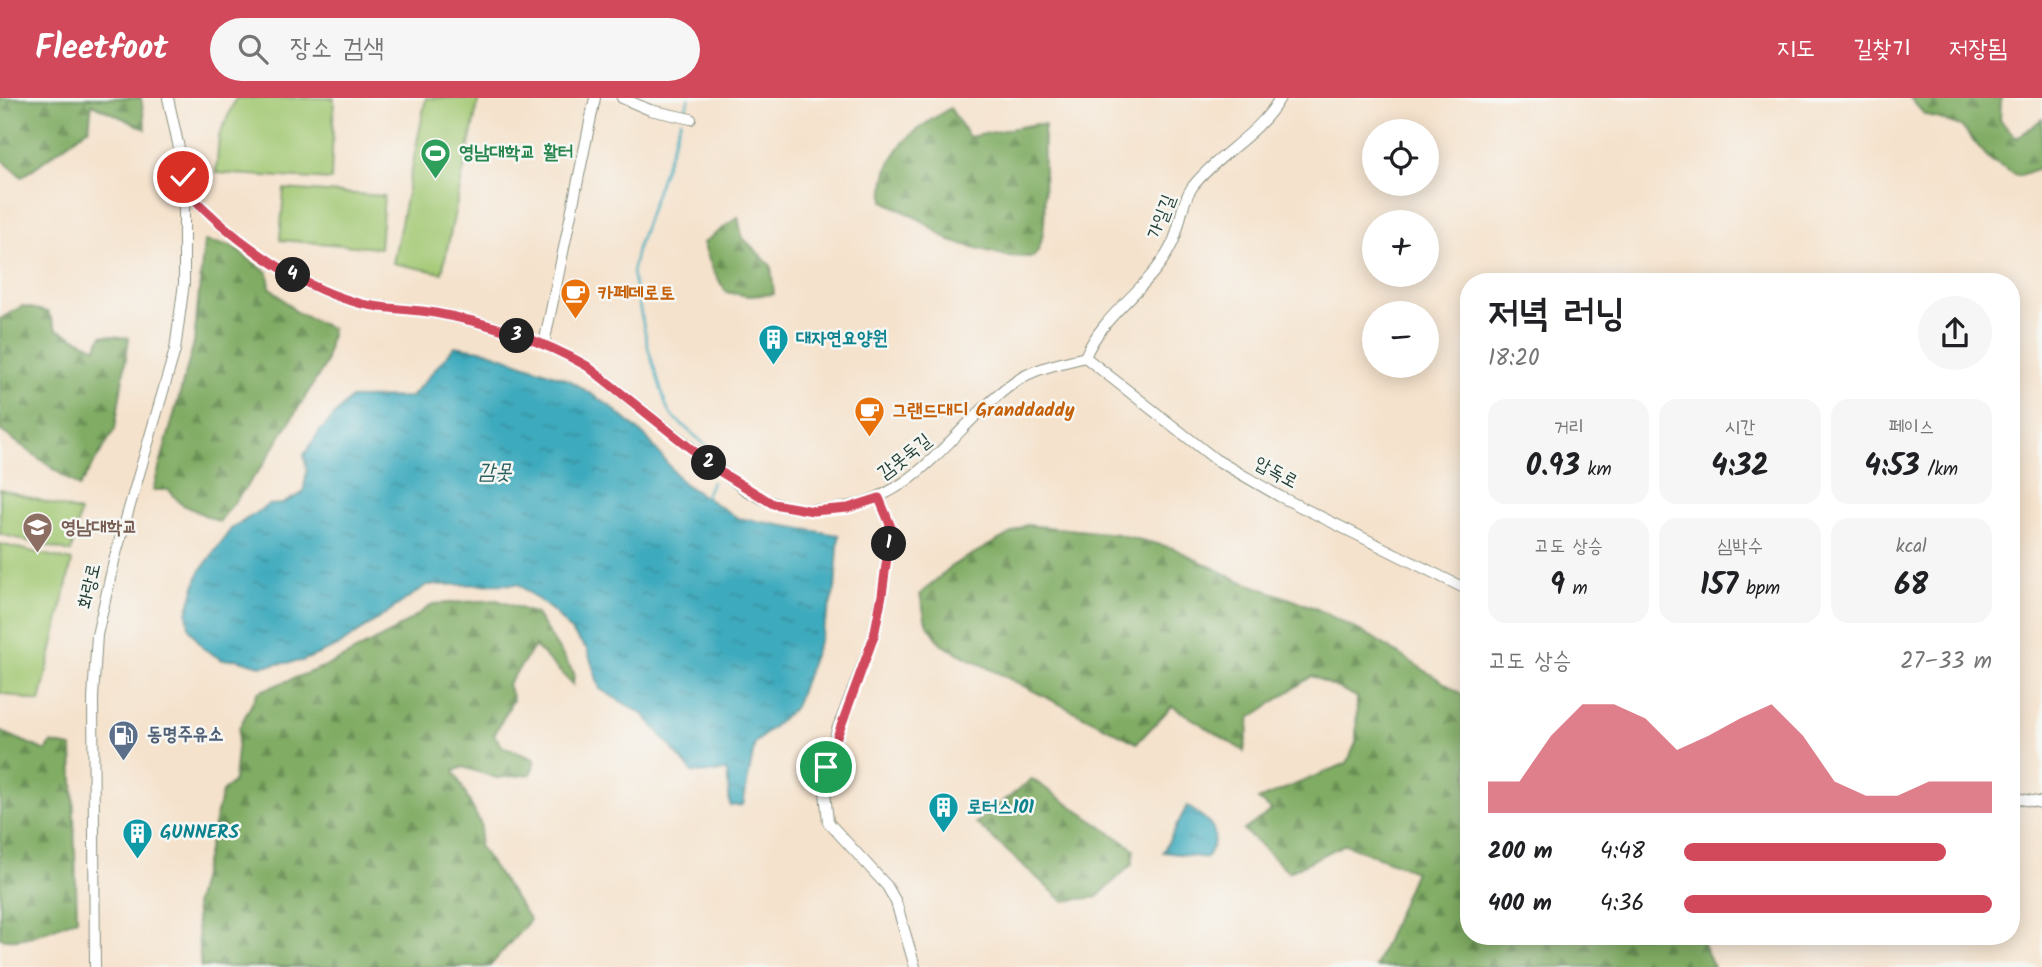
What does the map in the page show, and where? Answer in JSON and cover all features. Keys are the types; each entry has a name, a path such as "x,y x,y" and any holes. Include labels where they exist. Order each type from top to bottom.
{"street":[{"name":"화랑로","path":"95,967 93,698 97,635 115,557 175,351 184,282 184,171 168,98"},
{"path":"544,344 595,98"},
{"path":"622,98 650,110 691,119"},
{"name":"가일길","path":"1085,357 1091,342 1107,321 1155,272 1174,242 1192,188 1272,112 1280,98"},
{"name":"감못둑길","path":"183,187 208,215 292,275 330,294 357,303 435,313 544,344 587,366 719,471 773,504 813,511 848,508 879,498 917,473 953,441 991,400 1018,379 1085,357"},
{"name":"압독로","path":"1085,357 1215,459 1279,496 1460,586"},
{"path":"879,498 891,527 882,595 874,636 837,730 824,782 828,822 887,886 896,902 915,967"},
{"path":"2020,799 2042,803"}],"green space":[{"path":"0,98 141,98 146,129 92,104 89,128 22,177 0,158"},
{"path":"236,98 334,98 331,180 216,173 219,136"},
{"name":"영남대학교 활터","path":"426,98 479,98 442,273 393,263"},
{"path":"1910,98 2001,98 2000,121 2017,138 2042,119 2042,167 2018,176 1990,160 1961,126 1924,114"},
{"path":"950,108 969,137 1035,124 1045,125 1043,233 1033,257 1007,256 950,241 921,220 884,201 884,184 894,156 923,125"},
{"path":"284,189 384,196 380,248 280,240"},
{"path":"738,217 742,237 771,266 774,294 749,296 726,292 713,270 703,243"},
{"path":"204,241 231,246 268,273 270,287 296,312 332,329 325,365 263,465 219,522 181,504 169,490 153,490 194,343"},
{"path":"22,306 48,312 56,329 96,348 102,335 129,338 115,429 79,487 0,430 0,319"},
{"path":"0,489 80,512 71,552 0,534"},
{"path":"1026,525 1117,534 1173,548 1238,580 1315,608 1372,637 1460,693 1460,945 1703,945 1714,967 1375,967 1415,871 1345,844 1289,872 1244,830 1272,810 1258,800 1347,763 1356,743 1357,697 1312,676 1250,718 1244,751 1172,706 1137,743 942,645 926,622 920,594 953,565"},
{"path":"0,544 72,561 40,702 0,693"},
{"path":"497,600 536,614 574,673 573,685 535,646 508,684 513,700 494,735 503,747 535,759 531,774 497,778 463,767 454,771 481,825 479,846 530,920 490,966 484,967 201,967 195,904 222,792 234,781 239,728 258,692 331,664 392,632 433,604"},
{"path":"0,731 46,751 51,743 72,747 77,919 19,939 0,938"},
{"path":"1032,779 1134,849 1132,864 1097,897 1063,901 976,823"}],"water":[{"name":"감못","path":"455,346 486,351 569,380 610,406 647,438 683,483 738,518 839,535 835,589 820,639 795,707 755,743 743,805 730,806 727,771 693,773 644,715 600,689 587,649 554,612 518,584 427,585 340,645 302,661 260,666 236,659 222,660 203,648 189,628 187,613 199,573 231,529 268,505 282,504 303,493 307,471 304,455 319,432 351,398 411,397"},
{"path":"1187,806 1208,822 1214,833 1212,848 1206,858 1163,852"}],"waterway":[{"path":"684,114 689,98"},
{"path":"681,120 637,249 632,273 649,351 667,408 673,417 708,447"},
{"path":"705,497 712,482"}],"place":[{"name":"영남대학교 활터","path":"436,180"},
{"name":"카페데로토","path":"575,321"},
{"name":"대자연요양원","path":"773,366"},
{"name":"그랜드대디 Granddaddy","path":"869,438"},
{"name":"영남대학교","path":"38,555"},
{"name":"동명주유소","path":"124,762"},
{"name":"로터스101","path":"944,835"},
{"name":"GUNNERS","path":"137,860"}],"route":[{"path":"183,177 183,187 208,215 292,275 330,294 357,303 435,313 468,321 544,344 568,355 587,366 719,471 744,489 773,504 813,511 848,508 879,498 891,527 874,636 837,730 826,767"}]}
